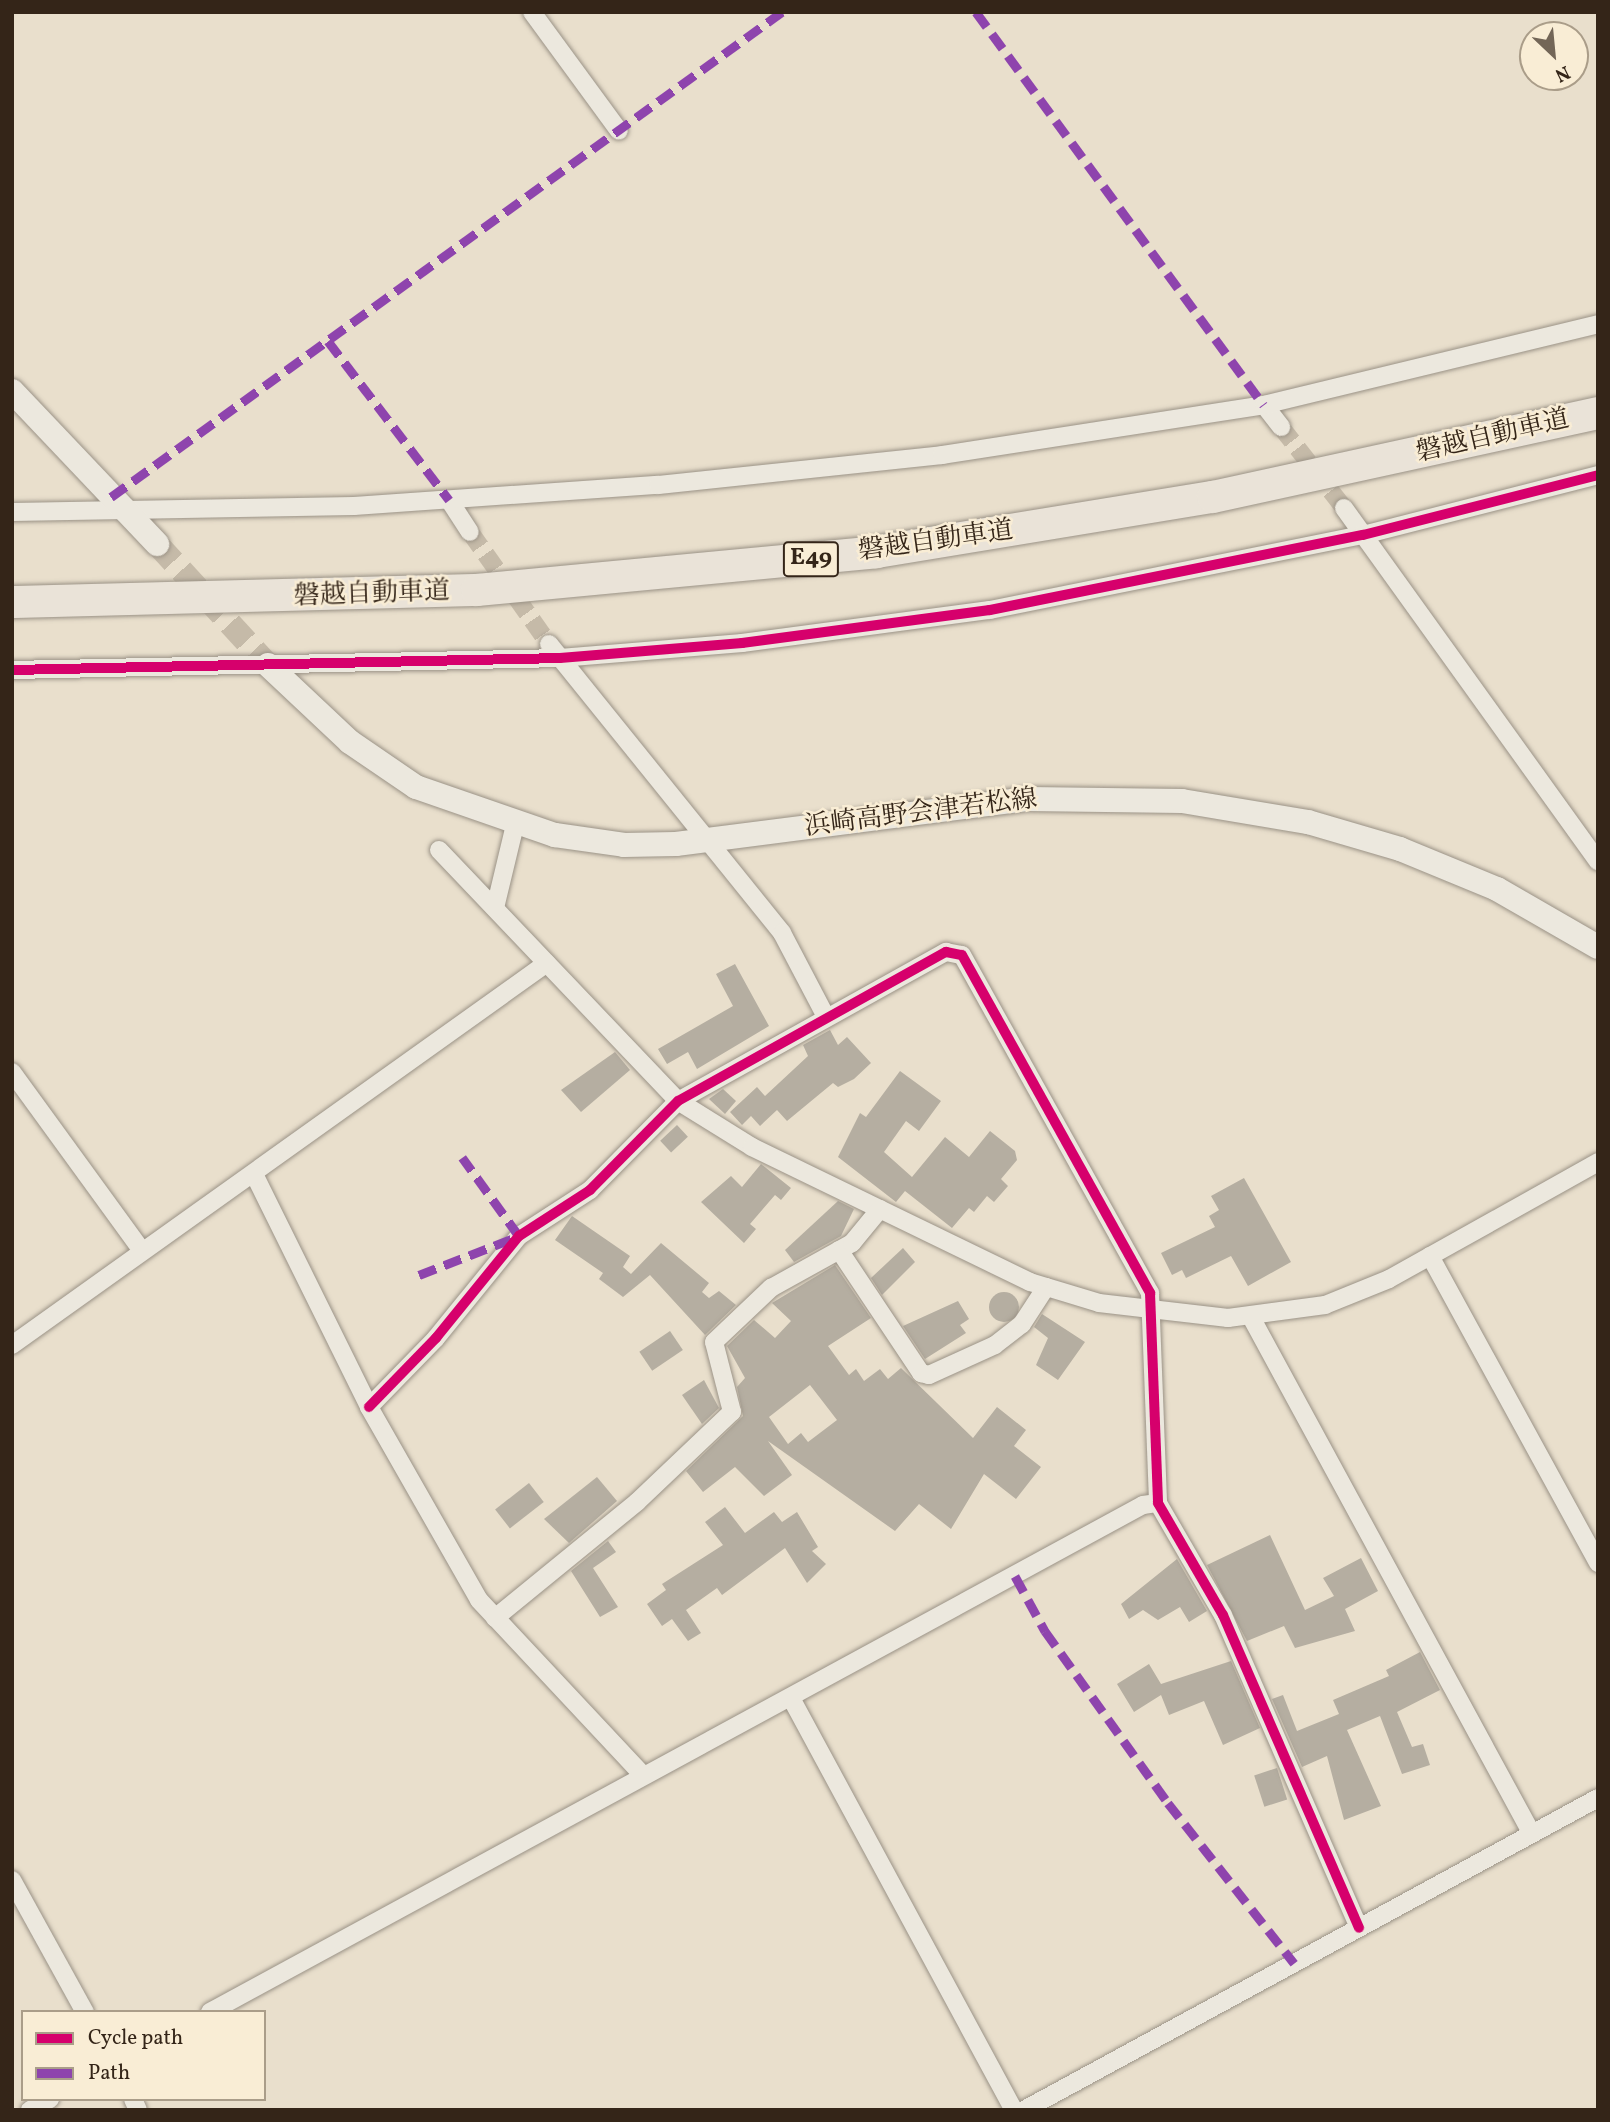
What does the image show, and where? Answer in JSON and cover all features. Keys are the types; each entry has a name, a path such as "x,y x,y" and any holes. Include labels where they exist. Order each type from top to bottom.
{"highway":[{"name":"磐越自動車道","path":"12,602 477,590 876,552 1213,497 1598,413"}],"main road":[{"path":"12,391 157,544"},
{"name":"浜崎高野会津若松線","path":"268,665 369,758 416,787 515,825 624,845 708,841 1028,799 1182,801 1308,822 1400,849 1497,889 1598,947"}],"street":[{"path":"532,12 619,131"},
{"path":"12,512 125,512 449,500 942,455 1264,405 1598,324"},
{"path":"1264,405 1281,428"},
{"path":"12,670 560,658 742,643 990,610 1363,536 1598,475"},
{"path":"449,500 470,531"},
{"path":"1344,508 1598,861"},
{"path":"549,644 782,933 825,1015"},
{"path":"495,908 515,825"},
{"path":"439,850 678,1101 752,1147 1046,1287 1154,1314 1251,1317 1353,1296 1598,1162"},
{"path":"369,1407 436,1338 519,1236 590,1190 678,1101 825,1015 946,952 962,955 1150,1293 1154,1314 1158,1503 1223,1615 1359,1928"},
{"path":"12,1345 547,963"},
{"path":"12,1072 142,1251"},
{"path":"254,1174 369,1407 495,1618 643,1775"},
{"path":"495,1618 636,1502 732,1412 714,1342 771,1288 839,1250 880,1209"},
{"path":"839,1250 921,1373 929,1374 995,1345 1022,1324 1046,1287"},
{"path":"1430,1256 1598,1563"},
{"path":"1251,1317 1532,1834"},
{"path":"214,2010 1143,1505 1158,1503"},
{"path":"791,1698 1014,2110"},
{"path":"1024,2110 1598,1798"},
{"path":"12,1880 84,2010"},
{"path":"30,2110 46,2101"}],"building":[{"path":"735,964 769,1026 697,1069 688,1052 667,1064 658,1049 733,1006 716,974"},
{"path":"830,1030 838,1045 847,1037 871,1063 854,1079 838,1087 833,1083 787,1121 777,1110 760,1126 751,1116 742,1125 730,1112 757,1087 765,1096 808,1056 803,1045"},
{"path":"615,1052 630,1070 581,1112 561,1090"},
{"path":"900,1071 941,1101 919,1131 906,1121 884,1152 912,1177 945,1137 969,1157 990,1131 1015,1151 1017,1160 1001,1179 1008,1186 994,1202 987,1196 974,1212 969,1208 952,1228 905,1191 896,1202 838,1157 860,1113 866,1117"},
{"path":"723,1089 736,1101 725,1114 709,1099"},
{"path":"677,1125 688,1137 671,1152 660,1141"},
{"path":"761,1164 791,1188 781,1200 775,1195 750,1224 756,1229 744,1243 701,1202 731,1176 742,1187"},
{"path":"1244,1178 1291,1262 1248,1286 1231,1256 1186,1278 1182,1270 1172,1275 1161,1253 1215,1227 1209,1216 1219,1210 1211,1196"},
{"path":"838,1201 854,1209 841,1236 794,1262 785,1250"},
{"path":"572,1216 630,1256 623,1267 631,1274 661,1243 709,1283 702,1292 709,1298 719,1291 736,1305 705,1335 650,1275 623,1297 599,1279 603,1273 555,1240"},
{"path":"903,1248 915,1262 882,1295 871,1278"},
{"path":"835,1265 871,1318 828,1346 849,1375 856,1369 864,1381 880,1369 888,1379 901,1368 973,1438 997,1407 1026,1430 1014,1446 1041,1467 1016,1499 984,1474 951,1529 919,1504 895,1531 768,1441 792,1475 764,1496 735,1467 703,1492 686,1471 743,1416 737,1387 745,1378 727,1346 754,1320 775,1338 791,1321 772,1303","holes":["810,1385 837,1420 808,1442 801,1433 788,1444 769,1417"]},
{"path":"1004,1292 1014,1297 1019,1307 1014,1317 1004,1322 994,1317 989,1307 994,1297"},
{"path":"958,1301 969,1319 960,1325 966,1333 925,1359 903,1326"},
{"path":"1042,1314 1085,1342 1058,1380 1036,1365 1048,1338 1034,1327"},
{"path":"670,1331 683,1350 652,1371 639,1352"},
{"path":"704,1380 719,1408 702,1424 682,1395"},
{"path":"597,1477 617,1501 569,1543 544,1519"},
{"path":"529,1483 544,1502 510,1528 495,1509"},
{"path":"725,1507 745,1533 774,1512 782,1522 797,1512 818,1547 812,1551 826,1564 807,1583 785,1548 722,1595 717,1588 686,1610 701,1633 688,1641 672,1619 662,1626 647,1604 666,1590 662,1584 723,1545 705,1522"},
{"path":"1270,1535 1305,1610 1334,1596 1323,1578 1361,1558 1378,1591 1345,1609 1355,1631 1295,1648 1284,1626 1247,1641 1207,1565"},
{"path":"608,1541 616,1552 593,1568 618,1607 600,1617 571,1571"},
{"path":"1177,1559 1207,1611 1189,1622 1180,1607 1158,1620 1143,1610 1129,1619 1121,1604"},
{"path":"1420,1652 1440,1690 1397,1712 1412,1747 1423,1744 1430,1765 1402,1774 1380,1716 1347,1730 1381,1806 1344,1820 1327,1756 1302,1767 1272,1699 1283,1695 1297,1731 1339,1714 1333,1700 1389,1676 1386,1670"},
{"path":"1231,1661 1260,1728 1223,1745 1204,1701 1169,1715 1161,1695 1134,1712 1117,1684 1149,1664 1161,1684"},
{"path":"1277,1768 1287,1799 1264,1807 1254,1775"}],"tunnel":[{"path":"1281,427 1344,508"},
{"path":"470,532 549,644"},
{"path":"157,544 268,665"}],"marked path":[{"path":"111,497 782,12"},
{"path":"976,12 1264,405"},
{"path":"328,341 449,500"},
{"path":"419,1275 519,1236 462,1157"},
{"path":"1015,1576 1045,1631 1168,1803 1294,1963"}],"cycle path":[{"path":"12,670 560,658 742,643 990,610 1363,535 1598,475"},
{"path":"369,1407 436,1338 519,1236 590,1190 678,1101 946,952 962,955 1150,1293 1158,1503 1223,1615 1359,1928"}]}
